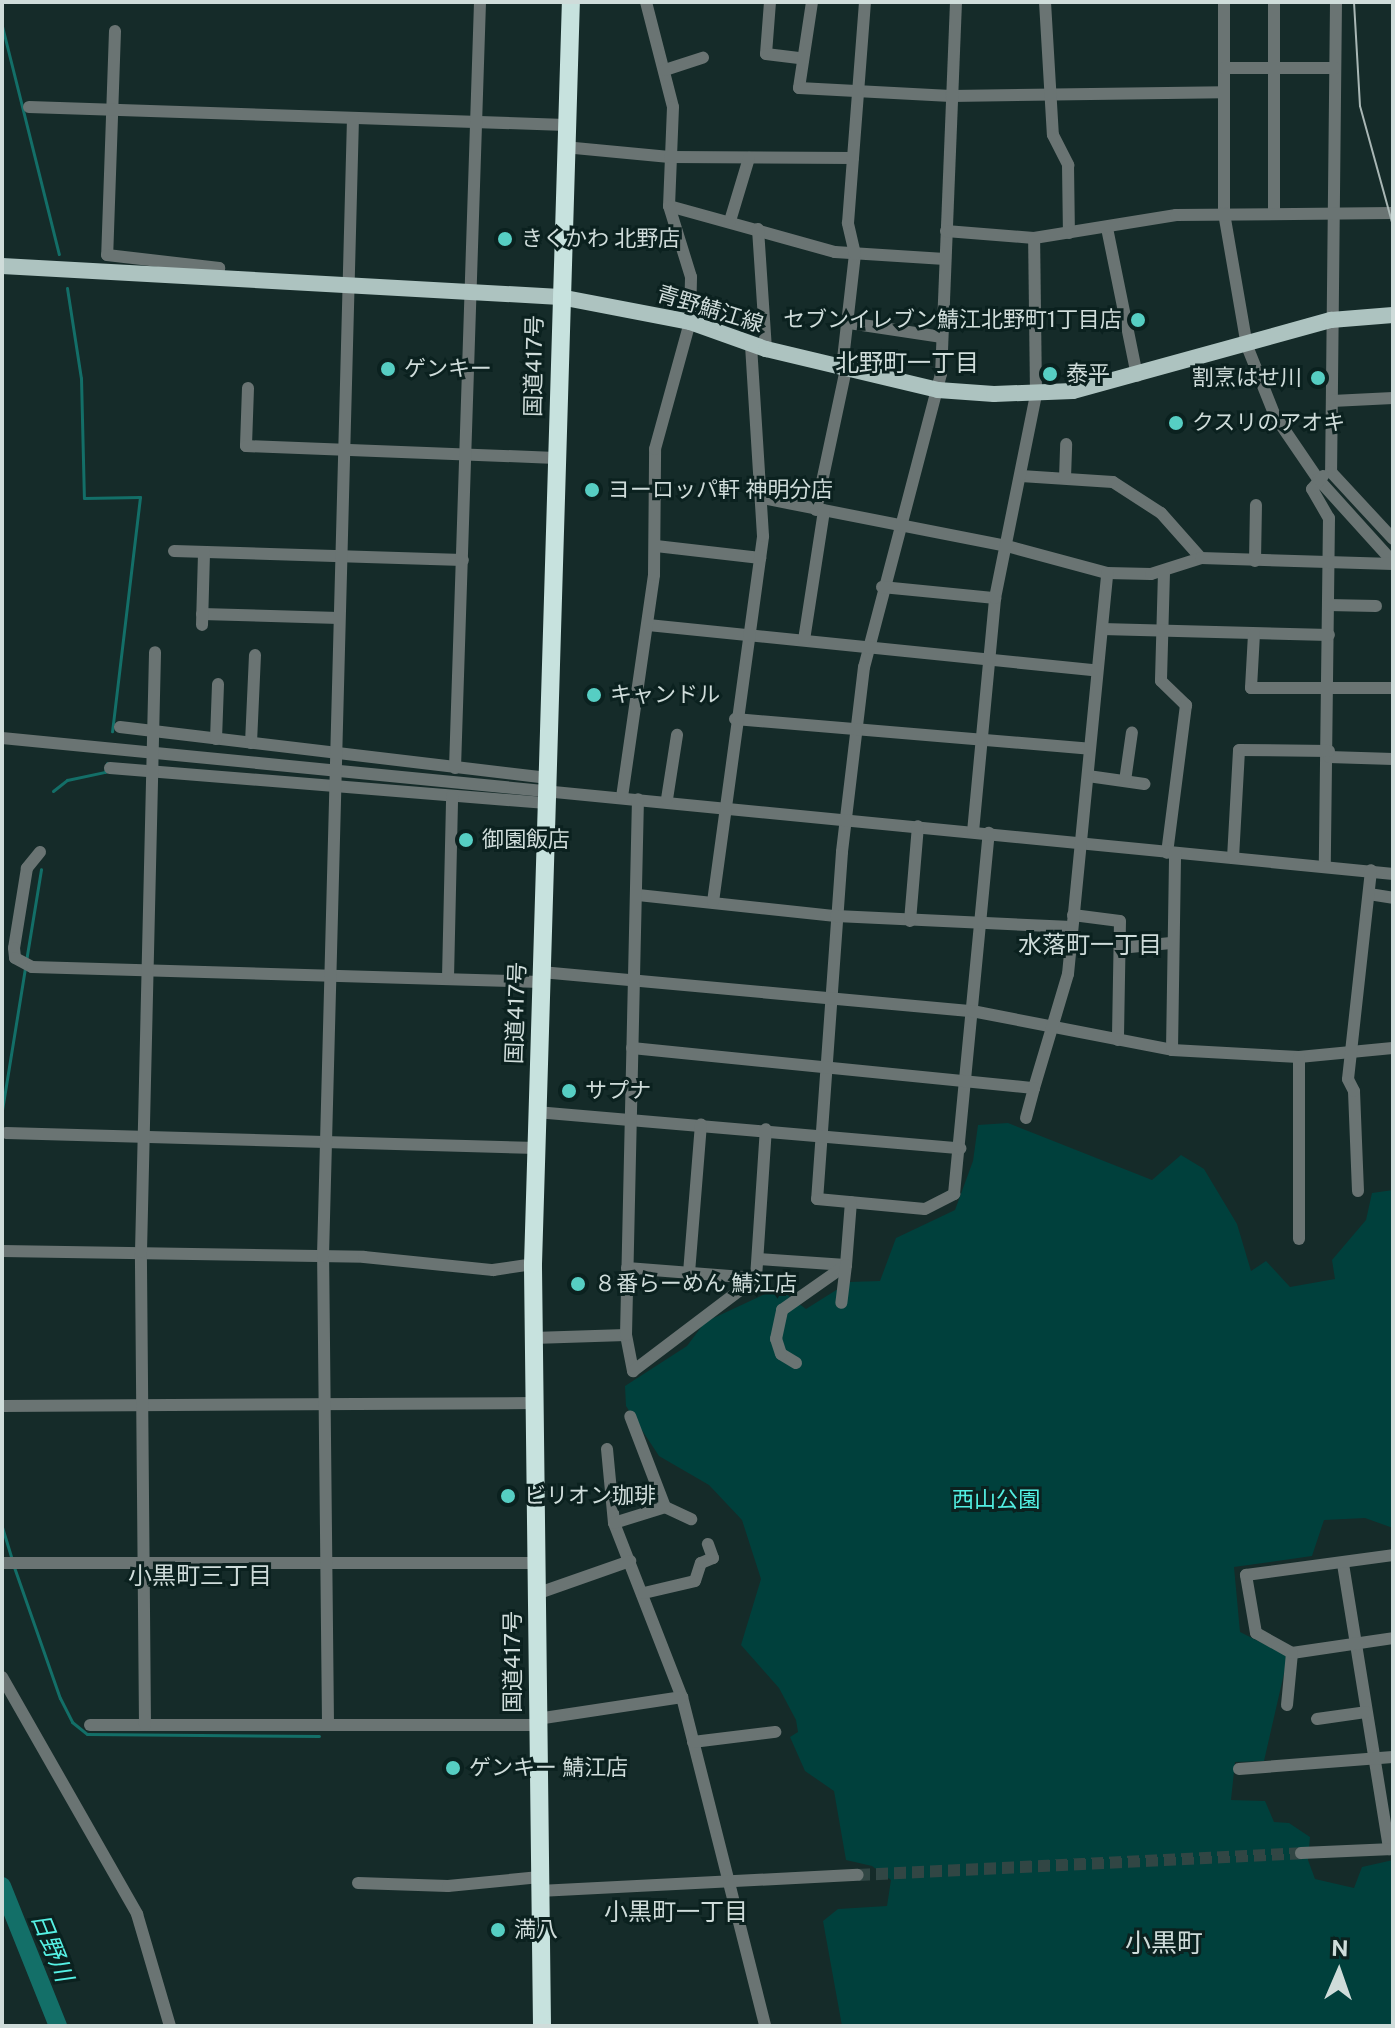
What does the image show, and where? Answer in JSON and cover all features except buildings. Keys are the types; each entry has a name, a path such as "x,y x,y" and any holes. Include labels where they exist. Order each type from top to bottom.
{"highway":[{"name":"国道417号","path":"542,2026 533,1264 564,147 571,2"}],"main road":[{"name":"青野鯖江線","path":"2,266 560,297 690,322 759,346 938,390 1036,394 1137,376 1331,320 1393,315"}],"street":[{"path":"455,768 480,2"},
{"path":"622,797 648,625 656,546 655,449 690,322 691,277 669,206 673,107 646,2"},
{"path":"770,2 766,54 801,58"},
{"path":"812,2 801,58 799,88 951,96 1223,92"},
{"path":"804,640 820,510 849,323 855,254 848,223 865,2"},
{"path":"956,2 938,390 896,528 869,646 857,725 836,916 817,1199 925,1209 954,1194 989,833"},
{"path":"1045,2 1053,135 1068,165 1069,233"},
{"path":"1224,2 1224,213 1247,346 1275,416 1318,479 1392,562"},
{"path":"1274,2 1274,211"},
{"path":"1336,2 1331,472 1393,539"},
{"path":"115,31 107,255 219,268 218,279"},
{"path":"665,70 703,58"},
{"path":"1224,68 1335,68"},
{"path":"29,107 566,125"},
{"path":"328,1724 323,1256 353,118"},
{"path":"564,147 670,157 853,158"},
{"path":"730,221 749,158"},
{"path":"669,206 855,254 945,259"},
{"path":"946,231 1034,238 1224,213 1393,213"},
{"path":"1107,228 1137,376"},
{"path":"713,902 723,805 760,558 758,229"},
{"path":"973,832 995,598 1036,394 1034,238"},
{"path":"849,323 942,337"},
{"path":"248,388 246,446 556,458"},
{"path":"1332,401 1393,398"},
{"path":"1065,478 1066,444"},
{"path":"1325,867 1329,754 1329,518 1312,489 1318,479 1331,472"},
{"path":"1021,476 1113,482 1161,513 1201,558"},
{"path":"762,498 896,528 1007,546 1107,573 1164,572 1201,558 1392,562"},
{"path":"1255,561 1256,505"},
{"path":"656,546 760,558"},
{"path":"174,551 463,560"},
{"path":"204,552 202,620 339,618"},
{"path":"1164,572 1161,681 1186,705 1171,853 1172,1050"},
{"path":"1026,1118 1056,1023 1072,921 1107,573"},
{"path":"882,587 995,598"},
{"path":"1328,605 1376,606"},
{"path":"648,625 1097,671"},
{"path":"1102,629 1329,635"},
{"path":"1254,634 1251,688 1393,688"},
{"path":"145,1725 141,1252 150,972 155,652"},
{"path":"251,743 255,655"},
{"path":"216,739 218,684"},
{"path":"735,719 857,725 1090,749"},
{"path":"120,727 455,768 548,791"},
{"path":"1125,781 1132,732"},
{"path":"667,799 677,735"},
{"path":"2,738 154,751 452,796 548,791"},
{"path":"1233,858 1239,750 1393,759"},
{"path":"110,768 154,772 334,776 667,799 1393,874"},
{"path":"1088,776 1144,784"},
{"path":"448,978 452,796"},
{"path":"638,799 626,1335 633,1371 756,1278 766,1129"},
{"path":"910,921 918,826"},
{"path":"40,852 27,868 15,958 32,967 448,978 636,979 972,1011 1056,1023 1118,1040 1172,1050 1299,1057 1349,1055 1393,1048"},
{"path":"1371,870 1393,863"},
{"path":"1358,1191 1349,1055 1371,870"},
{"path":"1369,894 1393,898"},
{"path":"638,895 836,916 979,926 1120,921 1118,1040"},
{"path":"1120,948 1171,943"},
{"path":"632,1048 939,1074 964,1084 1034,1088"},
{"path":"1299,1057 1299,1239"},
{"path":"536,1112 632,1116 960,1148"},
{"path":"689,1273 701,1124"},
{"path":"6,1133 537,1148"},
{"path":"841,1303 851,1202"},
{"path":"2,1251 438,1260 450,1268 493,1270 533,1264"},
{"path":"758,1259 846,1265"},
{"path":"796,1363 781,1354 776,1339 782,1310 846,1265"},
{"path":"627,1268 756,1278"},
{"path":"533,1338 626,1335"},
{"path":"2,1406 534,1403"},
{"path":"630,1416 665,1507"},
{"path":"607,1449 614,1523 644,1593 682,1697 725,1882 765,2026"},
{"path":"614,1523 665,1507 691,1519"},
{"path":"644,1593 695,1581 701,1563 713,1558 708,1544"},
{"path":"1393,1555 1246,1575 1256,1633 1292,1653 1393,1638"},
{"path":"536,1594 630,1561"},
{"path":"9,1563 146,1567 537,1563"},
{"path":"1301,1853 1391,1849 1343,1564"},
{"path":"1287,1705 1292,1653"},
{"path":"2,1677 137,1914 170,2026"},
{"path":"90,1725 537,1722 682,1697"},
{"path":"1317,1719 1366,1712"},
{"path":"693,1742 775,1732"},
{"path":"1239,1769 1393,1757"},
{"path":"358,1883 448,1886 725,1882 858,1875"}],"green space":[{"name":"西山公園","path":"1008,1123 1152,1180 1181,1155 1204,1169 1237,1224 1251,1271 1266,1261 1290,1287 1335,1279 1332,1260 1366,1220 1372,1193 1393,1190 1393,1528 1365,1518 1324,1520 1312,1556 1234,1567 1240,1632 1288,1656 1264,1761 1235,1762 1231,1800 1265,1801 1274,1822 1289,1823 1310,1837 1308,1860 1315,1879 1354,1888 1362,1867 1393,1860 1393,2026 842,2026 823,1921 838,1909 887,1906 891,1880 872,1866 846,1860 834,1791 805,1771 790,1737 798,1732 796,1720 779,1688 741,1645 761,1579 742,1520 709,1485 659,1456 626,1406 625,1386 687,1346 705,1322 778,1288 806,1309 849,1282 880,1281 896,1238 955,1210 973,1161 978,1125"}],"waterway":[{"path":"2,26 59,254"},
{"path":"67,288 81,378 84,498 140,497 112,731"},
{"path":"53,791 67,780 105,772 107,763"},
{"path":"26,961 41,869"},
{"path":"2,1110 25,968"},
{"path":"2,1527 12,1560"},
{"path":"14,1567 60,1698 72,1722 87,1734 319,1736"},
{"name":"日野川","path":"2,1886 58,2026"}],"tunnel":[{"path":"858,1875 1301,1853"}],"tram line":[{"path":"1354,2 1360,106 1393,226"}],"place":[{"name":"きくかわ 北野店","path":"505,239"},
{"name":"セブンイレブン鯖江北野町1丁目店","path":"1138,320"},
{"name":"ゲンキー","path":"388,369"},
{"name":"泰平","path":"1050,374"},
{"name":"割烹はせ川","path":"1318,378"},
{"name":"クスリのアオキ","path":"1176,423"},
{"name":"ヨーロッパ軒 神明分店","path":"592,490"},
{"name":"キャンドル","path":"594,695"},
{"name":"御園飯店","path":"466,840"},
{"name":"サプナ","path":"569,1091"},
{"name":"８番らーめん 鯖江店","path":"578,1284"},
{"name":"ビリオン珈琲","path":"508,1496"},
{"name":"ゲンキー 鯖江店","path":"453,1768"},
{"name":"満八","path":"498,1930"}],"district":[{"name":"北野町一丁目","path":"907,363"},
{"name":"水落町一丁目","path":"1090,945"},
{"name":"小黒町三丁目","path":"200,1576"},
{"name":"小黒町一丁目","path":"676,1912"},
{"name":"小黒町","path":"1164,1943"}]}
